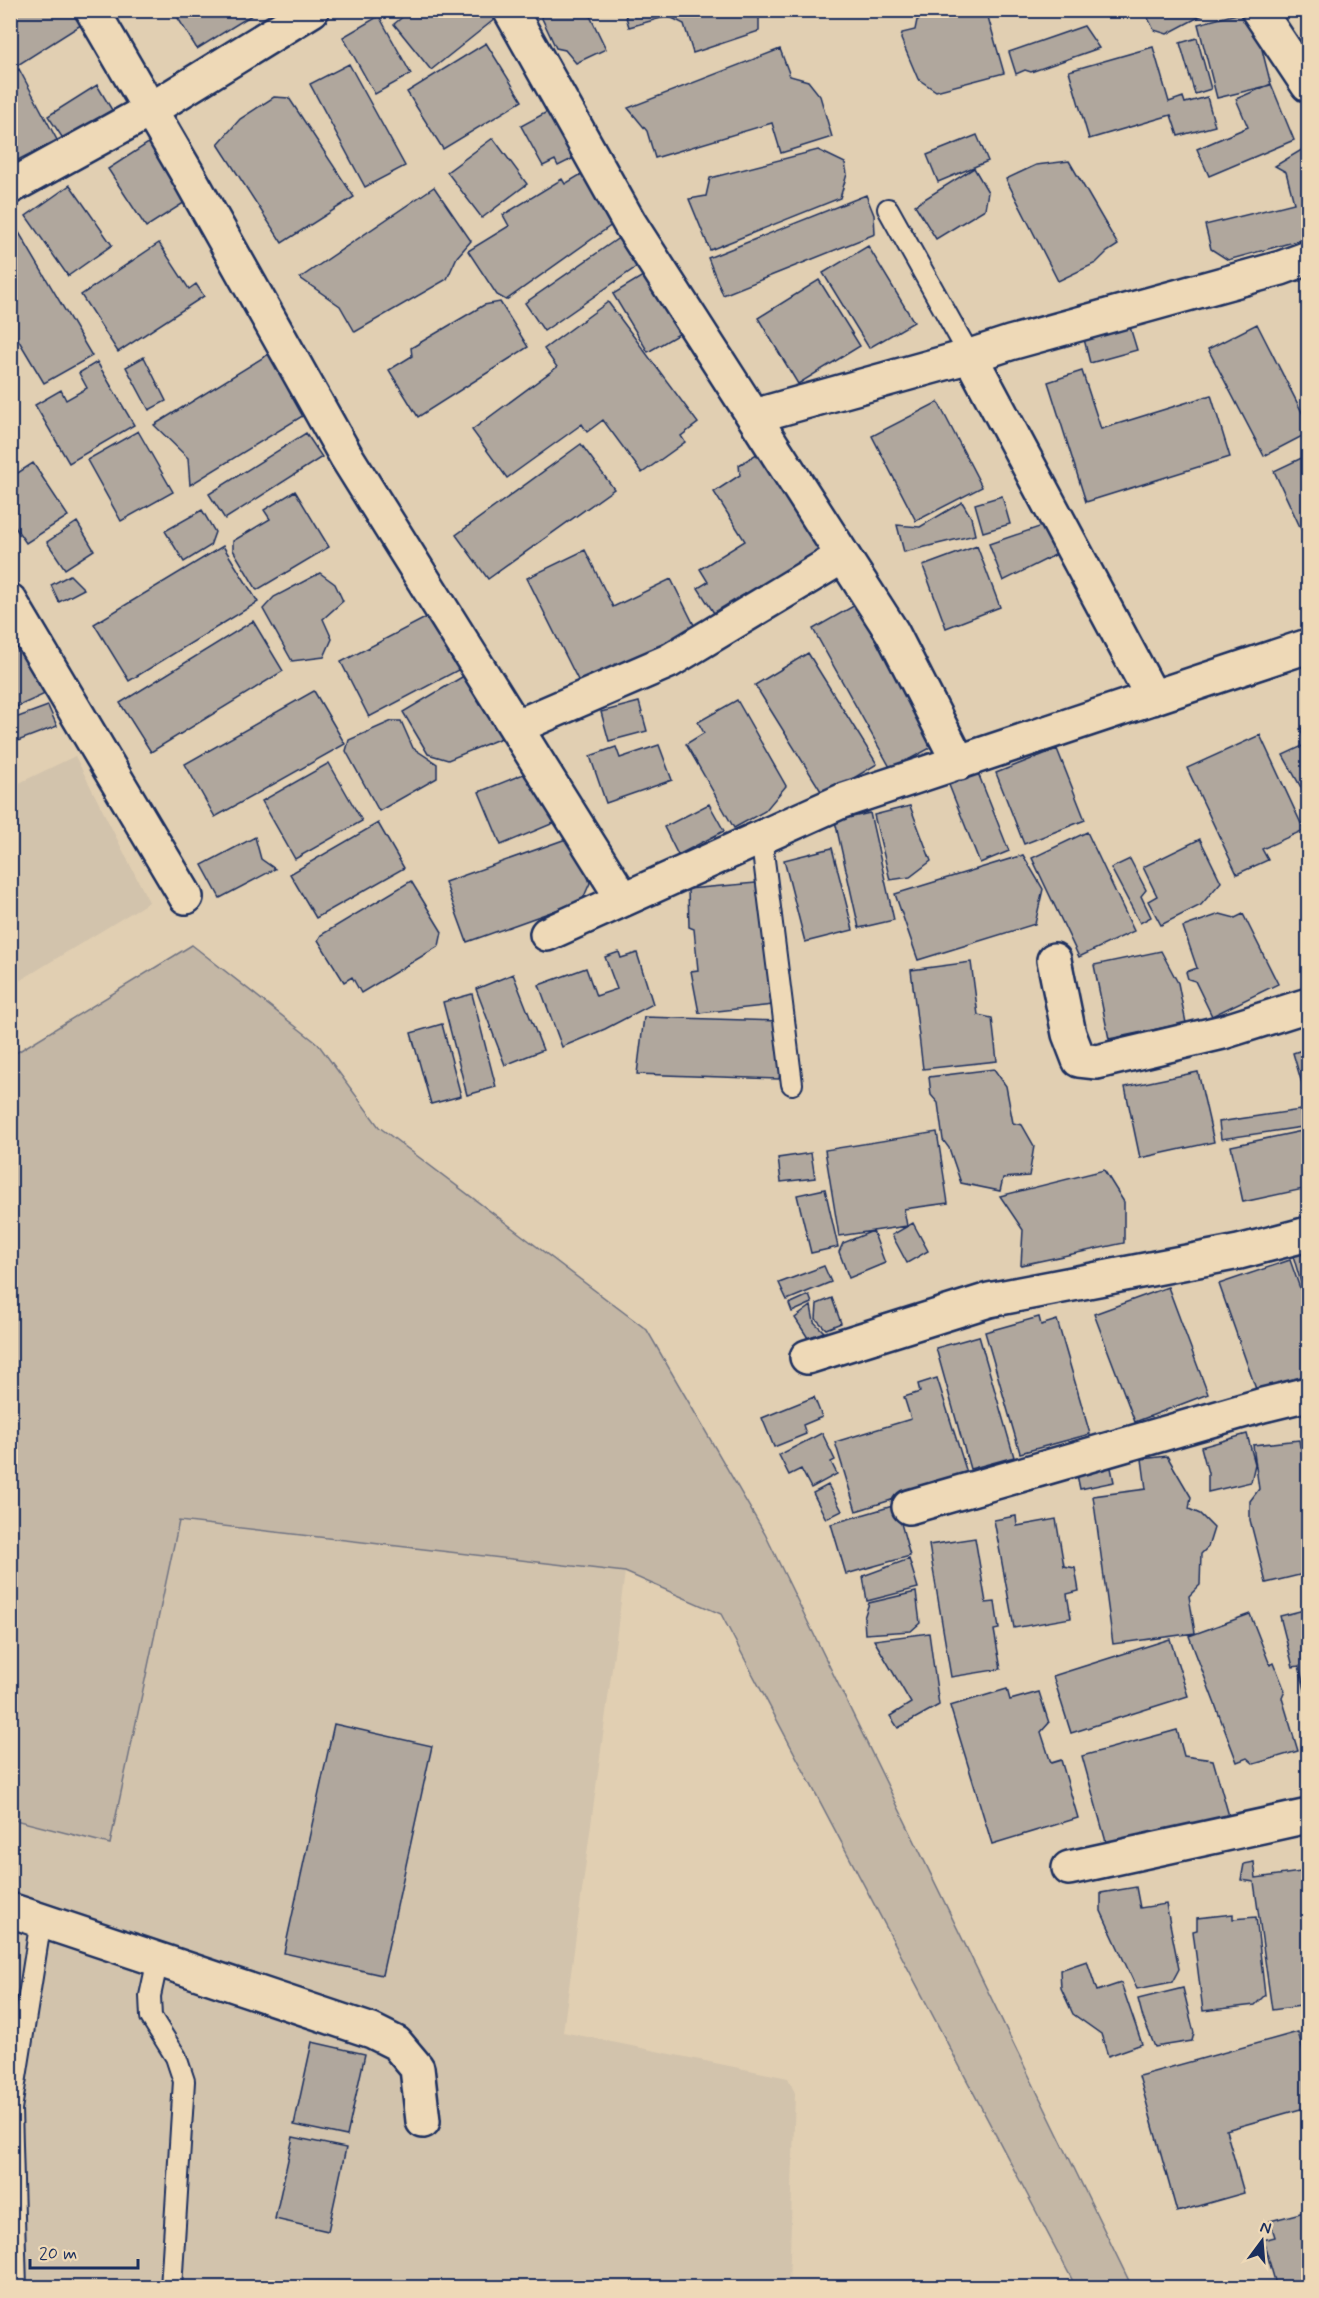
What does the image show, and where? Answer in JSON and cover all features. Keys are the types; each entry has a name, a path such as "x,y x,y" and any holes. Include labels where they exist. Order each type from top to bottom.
{"street":[{"path":"92,10 346,456 623,899"},
{"path":"10,187 150,110 312,10"},
{"path":"510,10 630,224 892,632 959,763"},
{"path":"1258,10 1308,85"},
{"path":"754,416 1281,268 1308,258"},
{"path":"970,356 1153,698"},
{"path":"516,728 669,662 843,556"},
{"path":"10,601 186,897"},
{"path":"547,934 842,801 1308,646"},
{"path":"1054,960 1069,1034 1080,1060 1096,1062 1223,1032 1308,1005"},
{"path":"807,1357 989,1300 1239,1252 1308,1234"},
{"path":"909,1507 1308,1394"},
{"path":"1069,1868 1308,1816"},
{"path":"26,1915 372,2031 396,2043 417,2068 423,2121"}],"lane":[{"path":"888,209 970,356"},
{"path":"761,836 792,1084"},
{"path":"16,2288 11,2109 26,1915"},
{"path":"158,1959 150,1996 151,2017 176,2057 184,2081 171,2288"}],"shaded area":[{"path":"75,756 149,902 11,986 11,787"},
{"path":"192,945 318,1044 379,1127 647,1330 765,1534 1132,2287 1076,2287 721,1614 625,1572 179,1521 110,1844 11,1819 11,1056"},
{"path":"179,1521 625,1572 563,2032 788,2078 795,2093 789,2287 11,2288 11,1819 110,1843"}],"building":[{"path":"10,10 87,10 92,18 10,70"},
{"path":"173,10 260,10 197,49"},
{"path":"411,10 496,10 500,15 431,70 394,24"},
{"path":"538,10 587,10 606,49 576,63 565,50 556,48"},
{"path":"624,10 759,10 759,31 693,53 684,24 668,16 629,27"},
{"path":"955,10 986,10 1004,73 936,91 918,79 901,39 902,33 915,30 917,20"},
{"path":"1144,10 1212,10 1167,34 1154,30"},
{"path":"1252,10 1271,85 1217,98 1198,24"},
{"path":"379,16 411,74 375,94 343,37"},
{"path":"1084,26 1099,48 1031,72 1025,70 1016,74 1009,52"},
{"path":"1197,38 1211,89 1195,94 1180,43"},
{"path":"486,43 522,101 443,149 407,92"},
{"path":"1153,47 1169,102 1183,97 1185,103 1207,97 1215,126 1178,136 1171,115 1089,139 1069,71"},
{"path":"780,49 790,76 808,81 820,96 832,137 781,153 772,123 655,158 647,131 628,108"},
{"path":"349,64 405,166 365,187 310,84"},
{"path":"19,69 57,140 10,164 10,73"},
{"path":"1271,84 1294,140 1209,176 1197,149 1248,127 1236,99"},
{"path":"97,85 112,110 64,140 48,116"},
{"path":"274,97 289,98 354,197 282,243 218,144 240,119"},
{"path":"558,106 584,153 558,166 555,160 543,166 521,126"},
{"path":"977,135 988,161 938,182 927,155"},
{"path":"493,138 527,184 482,218 447,172"},
{"path":"153,140 190,199 146,227 108,169"},
{"path":"1308,146 1308,238 1228,260 1211,249 1205,225 1294,203 1286,172 1275,166"},
{"path":"818,150 845,163 847,174 840,198 710,250 689,199 706,196 710,178"},
{"path":"1069,161 1118,245 1096,263 1058,281 1006,179 1036,165"},
{"path":"974,168 988,192 985,209 936,239 915,205"},
{"path":"590,169 616,222 506,300 497,295 468,251 509,226 503,215 562,179 565,184"},
{"path":"70,185 112,245 68,276 26,216"},
{"path":"434,187 471,241 457,257 447,279 355,332 340,306 300,278"},
{"path":"866,195 874,215 875,234 723,295 708,258"},
{"path":"11,219 92,356 44,383 10,326"},
{"path":"623,235 642,263 544,331 525,303"},
{"path":"159,243 189,289 196,284 204,296 118,352 81,295"},
{"path":"868,246 914,322 869,348 823,273"},
{"path":"651,271 686,330 648,352 613,294"},
{"path":"819,280 860,346 798,384 758,318"},
{"path":"500,302 528,347 418,417 389,370 412,356 411,348 484,305"},
{"path":"608,302 698,423 681,436 685,442 642,473 603,420 587,432 582,424 507,478 472,430 557,367 544,349"},
{"path":"1257,324 1308,424 1308,433 1264,456 1208,349"},
{"path":"1130,327 1137,350 1090,363 1084,339"},
{"path":"272,352 309,412 190,485 188,458 154,425"},
{"path":"144,357 166,401 149,410 126,367"},
{"path":"97,362 134,425 69,463 35,405 61,390 66,400 87,388 79,373"},
{"path":"1082,371 1101,429 1211,395 1230,457 1086,502 1048,382"},
{"path":"938,402 982,487 916,521 872,436"},
{"path":"138,431 173,492 121,521 87,460"},
{"path":"306,433 322,457 225,519 209,494"},
{"path":"781,439 846,541 719,621 698,588 708,582 700,569 745,541 714,492 740,475 739,465"},
{"path":"581,444 614,489 488,579 456,535"},
{"path":"1308,455 1308,544 1274,471"},
{"path":"33,463 68,516 26,543 10,520 10,478"},
{"path":"295,491 329,547 257,590 233,550 233,541 270,519 264,510"},
{"path":"1002,496 1010,524 983,532 975,504"},
{"path":"962,502 971,517 975,535 904,552 897,525 920,527"},
{"path":"202,510 215,532 210,546 184,562 165,531"},
{"path":"77,522 94,550 65,569 47,542"},
{"path":"1045,525 1065,547 1055,555 1003,581 989,544"},
{"path":"223,546 258,602 129,681 94,624"},
{"path":"977,546 1000,607 946,628 923,566"},
{"path":"585,550 613,607 671,579 697,631 582,688 527,578"},
{"path":"320,573 335,584 343,601 323,619 332,639 324,657 292,661 263,609 274,597"},
{"path":"70,575 84,589 59,602 51,585"},
{"path":"857,604 936,745 891,769 813,629"},
{"path":"433,614 462,668 369,717 341,662"},
{"path":"10,616 45,694 10,710"},
{"path":"253,621 283,671 151,752 120,703"},
{"path":"808,653 877,764 824,796 755,685"},
{"path":"489,661 511,734 448,760 428,754 403,712"},
{"path":"314,691 345,744 215,817 185,764"},
{"path":"737,700 786,786 765,811 734,828 686,744 704,733 698,722"},
{"path":"639,702 647,731 609,741 601,712"},
{"path":"48,706 57,726 10,744 10,720"},
{"path":"392,721 401,721 413,748 437,764 437,778 379,811 346,751 349,740"},
{"path":"1308,726 1308,800 1283,755 1307,744 1300,729"},
{"path":"1260,735 1304,830 1262,849 1268,860 1237,874 1187,768"},
{"path":"659,745 672,780 606,803 590,756 616,747 620,758"},
{"path":"1057,749 1085,820 1024,844 996,773"},
{"path":"329,763 362,821 295,859 262,801"},
{"path":"546,765 568,817 501,845 479,792"},
{"path":"978,773 1009,851 980,863 949,785"},
{"path":"709,804 724,831 678,855 664,827"},
{"path":"910,806 931,861 910,877 890,880 874,815"},
{"path":"870,813 894,920 859,928 835,821"},
{"path":"378,823 404,868 316,918 290,874"},
{"path":"1087,832 1134,931 1079,957 1032,858"},
{"path":"255,837 261,859 275,869 220,898 202,865"},
{"path":"569,838 581,855 590,883 582,901 467,942 445,882"},
{"path":"1200,839 1221,882 1201,905 1161,925 1148,901 1157,896 1143,867"},
{"path":"832,848 853,930 805,942 784,860"},
{"path":"1023,855 1043,889 1035,924 918,960 895,894"},
{"path":"1130,859 1146,890 1141,896 1151,917 1140,923 1111,868"},
{"path":"411,881 442,932 439,946 361,993 352,977 344,982 318,940 321,935"},
{"path":"767,882 782,1004 699,1013 691,971 698,970 694,929 689,927 688,889"},
{"path":"1220,914 1235,918 1243,914 1278,984 1212,1016 1195,981 1188,979 1186,972 1197,968 1183,927"},
{"path":"1161,951 1178,983 1186,1023 1109,1039 1094,965"},
{"path":"619,952 621,958 637,953 653,1004 605,1029 562,1047 539,985 586,968 596,996 617,989 605,957"},
{"path":"971,962 978,1015 992,1018 997,1061 923,1069 911,970"},
{"path":"513,974 543,1050 505,1065 476,989"},
{"path":"472,994 496,1087 467,1095 443,1002"},
{"path":"644,1017 781,1021 783,1047 779,1079 637,1074"},
{"path":"442,1024 461,1096 431,1104 411,1033"},
{"path":"1308,1048 1308,1104 1293,1053"},
{"path":"994,1069 1006,1086 1013,1123 1022,1125 1034,1146 1029,1176 1003,1178 1000,1191 961,1183 949,1148 943,1140 938,1103 931,1095 929,1077"},
{"path":"1198,1072 1214,1142 1140,1158 1125,1087"},
{"path":"1300,1110 1302,1127 1221,1139 1219,1122"},
{"path":"1302,1131 1308,1159 1308,1188 1243,1202 1231,1146"},
{"path":"937,1132 948,1203 904,1209 907,1226 839,1236 825,1150"},
{"path":"811,1153 815,1178 781,1182 778,1158"},
{"path":"1104,1170 1124,1202 1124,1243 1021,1265 1023,1230 1000,1196"},
{"path":"825,1189 838,1247 811,1253 797,1195"},
{"path":"913,1223 928,1251 907,1263 892,1235"},
{"path":"873,1231 885,1263 849,1278 839,1252 843,1243"},
{"path":"1308,1247 1308,1307 1292,1252"},
{"path":"1290,1260 1308,1311 1308,1375 1257,1392 1219,1284"},
{"path":"824,1266 831,1282 787,1300 779,1283"},
{"path":"1168,1287 1208,1394 1135,1422 1094,1314"},
{"path":"809,1295 812,1303 792,1312 789,1304"},
{"path":"832,1298 841,1323 826,1329 816,1319 817,1304"},
{"path":"811,1306 814,1322 824,1332 808,1338 795,1318"},
{"path":"1039,1317 1041,1325 1057,1320 1090,1434 1020,1453 985,1332"},
{"path":"979,1336 1014,1457 970,1469 936,1348"},
{"path":"937,1378 968,1476 856,1511 835,1442 911,1419 904,1397 920,1392 918,1384"},
{"path":"814,1397 822,1417 803,1425 806,1434 774,1447 762,1418"},
{"path":"822,1433 835,1460 831,1462 837,1474 811,1488 801,1469 789,1475 779,1455"},
{"path":"1247,1434 1255,1464 1251,1482 1208,1492 1208,1473 1201,1447"},
{"path":"1299,1440 1300,1447 1308,1446 1308,1573 1266,1583 1250,1520 1250,1501 1259,1489 1253,1445"},
{"path":"1167,1456 1191,1497 1189,1509 1200,1514 1214,1528 1208,1547 1201,1554 1200,1585 1189,1596 1195,1633 1113,1644 1093,1496 1146,1489 1142,1459"},
{"path":"1110,1463 1114,1482 1080,1489 1076,1470"},
{"path":"828,1485 842,1511 826,1519 813,1493"},
{"path":"896,1505 910,1556 846,1574 831,1524"},
{"path":"1016,1516 1017,1526 1056,1519 1064,1566 1075,1568 1079,1591 1067,1594 1071,1618 1014,1628 994,1520"},
{"path":"975,1538 986,1603 995,1602 999,1629 994,1630 1001,1669 951,1677 929,1545"},
{"path":"909,1559 918,1588 867,1601 863,1576"},
{"path":"916,1592 920,1623 911,1631 865,1634 864,1618 869,1603"},
{"path":"1308,1609 1308,1702 1299,1666 1293,1667 1280,1616"},
{"path":"1250,1614 1270,1665 1274,1663 1285,1691 1282,1698 1298,1751 1254,1764 1247,1758 1237,1762 1189,1636"},
{"path":"929,1633 939,1705 898,1728 890,1716 911,1703 874,1640"},
{"path":"1170,1639 1188,1696 1071,1733 1053,1676"},
{"path":"1007,1689 1010,1700 1039,1692 1049,1723 1041,1732 1051,1763 1061,1760 1078,1818 992,1844 950,1706"},
{"path":"334,1724 432,1746 382,1975 284,1953"},
{"path":"1177,1730 1184,1756 1213,1760 1229,1816 1108,1849 1082,1756"},
{"path":"1254,1862 1256,1878 1308,1871 1308,2005 1272,2010 1254,1882 1241,1880 1244,1864"},
{"path":"1136,1887 1140,1908 1166,1904 1179,1969 1172,1982 1137,1989 1101,1911 1101,1893"},
{"path":"1233,1914 1233,1919 1256,1917 1265,1995 1255,2005 1203,2011 1193,1931 1197,1930 1197,1918"},
{"path":"1087,1961 1097,1991 1121,1983 1142,2044 1108,2056 1101,2034 1073,2014 1061,1988 1060,1970"},
{"path":"1183,1988 1194,2033 1192,2041 1155,2047 1138,1999"},
{"path":"1298,2032 1308,2069 1308,2107 1226,2130 1244,2193 1177,2212 1139,2076"},
{"path":"312,2042 365,2054 347,2136 294,2125"},
{"path":"293,2137 346,2148 328,2231 275,2219"},
{"path":"1308,2211 1308,2288 1277,2288 1263,2240 1275,2237 1270,2221"}]}
